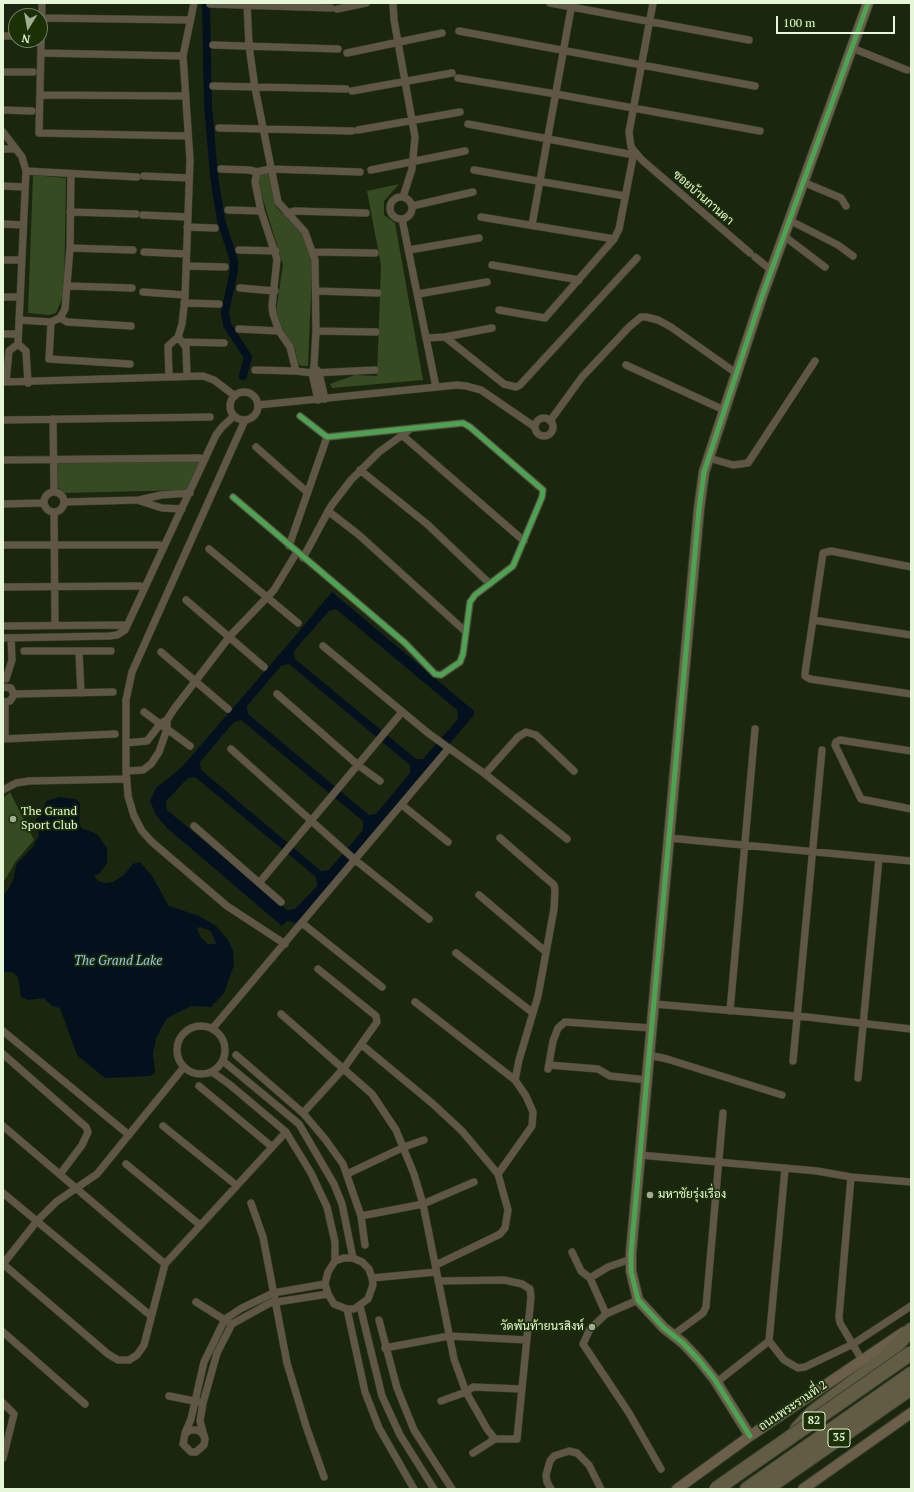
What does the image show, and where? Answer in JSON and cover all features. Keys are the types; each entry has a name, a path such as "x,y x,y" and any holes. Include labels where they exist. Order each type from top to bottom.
{"highway":[{"path":"794,1439 798,1427 812,1413 885,1358 911,1330"},
{"name":"82","path":"716,1489 911,1353"},
{"name":"35","path":"722,1489 911,1356"},
{"name":"82","path":"747,1489 911,1374"},
{"name":"35","path":"766,1489 911,1388"},
{"path":"814,1455 911,1398"}],"street":[{"path":"187,376 186,347 180,339 185,295 189,178 183,56 194,3"},
{"path":"210,4 247,4 334,9 366,3"},
{"path":"393,3 398,42 413,119 415,137 414,161 403,197"},
{"path":"550,3 572,5 649,22 749,40"},
{"path":"499,310 546,318 614,239 620,229 634,154 629,136 633,108 653,3"},
{"path":"750,1436 716,1382 699,1360 664,1328 638,1300 634,1289 631,1259 699,502 704,472 736,373 868,3"},
{"path":"247,4 249,46 255,88 270,169 278,202 305,232 313,252 316,291 315,371 321,399"},
{"path":"532,225 572,5"},
{"path":"48,18 190,20"},
{"path":"459,31 640,66 755,86"},
{"path":"347,53 442,33"},
{"path":"213,45 338,49"},
{"path":"41,48 39,133 188,136"},
{"path":"852,48 907,70"},
{"path":"41,53 183,56"},
{"path":"3,72 33,72"},
{"path":"213,86 349,90 405,82 452,73"},
{"path":"458,78 760,131"},
{"path":"40,95 185,96"},
{"path":"3,110 32,110"},
{"path":"219,128 355,130 460,112"},
{"path":"468,124 634,154"},
{"path":"3,132 22,157 26,171 18,344 26,351 28,383"},
{"path":"3,149 16,149"},
{"path":"370,170 465,151"},
{"name":"ซอยบ้านกานดา","path":"634,154 772,271"},
{"path":"221,169 249,170 257,172 270,169 360,172"},
{"path":"474,170 625,196"},
{"path":"26,171 189,178"},
{"path":"257,172 255,182 261,211 276,251 278,268 272,306 273,314 279,331 290,347 296,371"},
{"path":"19,320 51,322 60,318 65,310 70,248 71,174"},
{"path":"803,182 841,198 846,206"},
{"path":"3,186 25,187"},
{"path":"412,206 473,192"},
{"path":"403,197 409,200 412,206 410,215 402,219 397,219 391,213 390,205 395,198 403,197"},
{"path":"228,210 261,211"},
{"path":"287,213 294,211 366,213"},
{"path":"70,212 188,217"},
{"path":"481,217 614,239"},
{"path":"402,219 436,387"},
{"path":"790,220 838,245 853,256"},
{"path":"3,224 23,225"},
{"path":"187,227 215,228"},
{"path":"784,236 825,267"},
{"path":"409,250 479,238"},
{"path":"70,248 133,250"},
{"path":"239,250 276,251"},
{"path":"144,252 186,254"},
{"path":"313,252 375,253"},
{"path":"445,337 504,384 516,387 526,380 638,258"},
{"path":"3,260 22,260"},
{"path":"492,265 579,280"},
{"path":"186,266 225,267"},
{"path":"418,294 487,282"},
{"path":"68,286 132,288"},
{"path":"240,288 275,291"},
{"path":"316,291 378,293"},
{"path":"144,292 185,295"},
{"path":"3,297 20,297"},
{"path":"184,303 219,304"},
{"path":"550,421 582,377 628,327 641,317 658,320 672,327 736,373"},
{"path":"60,318 67,322 131,326"},
{"path":"51,322 49,360 130,364"},
{"path":"427,338 445,337 492,328"},
{"path":"239,329 279,331"},
{"path":"316,331 376,332"},
{"path":"3,334 18,334"},
{"path":"169,376 168,346 180,339 224,343"},
{"path":"18,344 8,351 5,382 28,383 169,376 203,376 214,380 235,396"},
{"path":"709,458 733,465 748,463 815,361"},
{"path":"626,366 724,410"},
{"path":"255,370 375,370"},
{"path":"258,405 457,385 471,386 481,390 535,427 538,434 546,436 552,431 553,426 550,421 541,419 535,427"},
{"path":"247,393 254,397 258,405 256,414 249,419 244,420 234,416 230,406 235,396 247,393"},
{"path":"3,638 109,636 122,633 129,623 216,435 234,416"},
{"path":"233,497 303,558 405,643 435,674 441,675 460,662 463,654 470,602 475,595 511,570 543,494 541,487 467,425 458,423 327,437 300,416"},
{"path":"3,420 210,417"},
{"path":"53,419 54,491"},
{"path":"244,420 132,672 126,700 126,771 128,796 134,816 142,831 152,842 227,906 285,944"},
{"path":"303,558 328,511 360,470 379,452 410,429"},
{"path":"402,435 524,541"},
{"path":"290,546 307,492 327,437"},
{"path":"256,446 307,492"},
{"path":"3,460 200,458"},
{"path":"360,470 427,524 490,584"},
{"path":"54,491 60,494 64,502 62,508 54,512 46,509 43,503 45,496 54,491"},
{"path":"64,502 139,500 161,495 190,493"},
{"path":"139,500 162,508 182,509"},
{"path":"3,504 43,503"},
{"path":"328,511 359,535 466,632"},
{"path":"54,512 55,626"},
{"path":"3,545 159,545"},
{"path":"209,549 298,623"},
{"path":"911,567 831,551 823,553 805,673 808,678 911,694"},
{"path":"126,743 146,741 164,722 230,636 267,598 297,552"},
{"path":"3,586 140,586"},
{"path":"186,600 230,636 264,667"},
{"path":"813,620 911,635"},
{"path":"3,626 123,625"},
{"path":"5,684 12,660 11,638"},
{"path":"323,646 428,733 485,774 567,839"},
{"path":"24,651 111,651"},
{"path":"79,652 81,692"},
{"path":"161,652 228,709"},
{"path":"3,672 5,684 11,688 14,694"},
{"path":"14,694 113,692"},
{"path":"14,694 12,699 4,702 4,739 115,734"},
{"path":"277,694 358,765 380,781"},
{"path":"144,712 164,722 167,729 190,746"},
{"path":"259,883 402,712"},
{"path":"126,771 144,770 152,764 159,752 167,729"},
{"path":"730,1011 755,729"},
{"path":"485,774 518,737 526,732 536,735 574,770"},
{"path":"911,751 840,740 836,742 835,746 861,799 911,808"},
{"path":"212,1029 285,944 354,859 402,806 449,748"},
{"path":"231,749 343,850 428,919"},
{"path":"793,1061 822,750"},
{"path":"3,790 16,783 29,781 127,779"},
{"path":"402,806 448,842"},
{"path":"194,826 281,902"},
{"path":"500,838 554,885 555,890 554,909 546,952 533,1013 515,1080"},
{"path":"669,838 746,844 911,861"},
{"path":"858,1078 879,858"},
{"path":"479,896 546,952"},
{"path":"302,923 382,987"},
{"path":"456,953 533,1013"},
{"path":"303,1113 344,1068 362,1045 377,1022 376,1016 318,969"},
{"path":"416,1002 515,1080 526,1096 533,1112 532,1126 498,1174"},
{"path":"654,1004 911,1029"},
{"path":"281,1014 372,1094 396,1130 414,1174 423,1204 454,1360 466,1392 487,1429 495,1439"},
{"path":"647,1080 610,1076 598,1069 549,1067 553,1041 558,1028 565,1022 651,1028"},
{"path":"202,1026 212,1029 222,1038 225,1045 223,1061 212,1072 196,1074 184,1067 178,1051 182,1036 194,1028 202,1026"},
{"path":"3,1031 129,1135"},
{"path":"362,1045 462,1131 498,1174 508,1210 505,1228 500,1234 436,1269 372,1278"},
{"path":"3,1054 86,1127 88,1132 82,1145 61,1173"},
{"path":"236,1055 303,1113 325,1139 342,1164 347,1174 361,1216 365,1245"},
{"path":"649,1055 668,1059 782,1095"},
{"path":"223,1061 299,1124 334,1184 342,1204 353,1258"},
{"path":"184,1067 97,1174 75,1187 56,1202 37,1221 3,1264 108,1354 118,1360 128,1360 137,1355 144,1345 165,1264 271,1146 286,1132"},
{"path":"212,1072 229,1084 286,1132 311,1173 327,1206 335,1242 335,1261 328,1272 326,1284 328,1294 334,1304 347,1309 360,1306 368,1299 371,1293 372,1278 369,1269 362,1262 353,1258 335,1261"},
{"path":"199,1086 271,1146"},
{"path":"673,1335 703,1313 706,1307 723,1113"},
{"path":"3,1126 61,1173 75,1187 165,1264"},
{"path":"163,1126 236,1185"},
{"path":"347,1174 404,1147 424,1140"},
{"path":"640,1156 718,1162 911,1182"},
{"path":"126,1164 200,1225"},
{"path":"786,1169 769,1341 784,1360 798,1368 810,1365 853,1344 911,1306"},
{"path":"850,1176 839,1317 840,1323 862,1360"},
{"path":"361,1216 423,1204 474,1182"},
{"path":"3,1193 151,1316"},
{"path":"251,1203 263,1237 287,1363 306,1426 322,1466 324,1477"},
{"path":"572,1252 581,1271 590,1278 606,1314"},
{"path":"590,1278 608,1267 631,1259"},
{"path":"438,1281 504,1280 522,1284 530,1289 527,1340 517,1439 495,1439 473,1453"},
{"path":"326,1284 273,1293 242,1308 225,1319 204,1362 191,1419 185,1434 183,1444 191,1452 196,1452 204,1445 205,1439 200,1421 203,1403 217,1353 232,1324 260,1308 276,1302 328,1294"},
{"path":"638,1300 606,1314 590,1329 584,1340 584,1348 597,1363 629,1413 661,1469"},
{"path":"196,1302 232,1324"},
{"path":"360,1306 382,1396 400,1435 434,1489"},
{"path":"347,1309 365,1392 379,1428 414,1489"},
{"path":"379,1320 385,1348 397,1388 414,1430 452,1489"},
{"name":"ถนนพระรามที่ 2","path":"677,1489 750,1436 911,1327"},
{"path":"3,1332 85,1404"},
{"path":"385,1348 449,1336 527,1340"},
{"path":"716,1382 769,1341"},
{"path":"441,1401 466,1392 473,1387 521,1390"},
{"path":"169,1396 203,1403"},
{"path":"3,1403 14,1414 5,1445 3,1458"},
{"name":"35","path":"803,1489 911,1413"},
{"path":"185,1434 190,1430 196,1430 202,1434 205,1439"},
{"path":"551,1489 547,1482 546,1475 550,1461 554,1456 569,1451 577,1453 589,1465 601,1489"}],"green space":[{"path":"268,172 277,208 300,231 310,252 312,270 308,366 298,364 295,349 281,326 276,311 283,265 258,183 260,175"},
{"path":"33,175 66,178 64,294 56,313 49,315 28,313"},
{"path":"399,184 384,201 384,215 395,223 423,380 332,388 330,384 355,375 377,376 381,265 367,191"},
{"path":"201,461 188,490 63,493 58,487 57,463"},
{"name":"The Grand Sport Club","path":"10,792 34,840 16,861 3,883 3,798"}],"water":[{"path":"332,592 474,711 474,715 297,923 287,921 282,926 167,828 156,815 150,801 156,788 181,768","holes":["336,609 457,710 458,719 423,759 416,759 295,659 294,651 329,611","289,664 410,765 410,773 376,814 369,815 248,714 247,706 281,666","241,720 363,821 363,830 329,870 321,871 201,770 200,762 234,722","195,777 316,877 317,886 295,909 287,910 167,810 166,801 188,778"]},
{"name":"The Grand Lake","path":"59,797 75,799 80,803 79,821 81,828 97,834 107,848 107,863 100,873 94,876 98,881 104,883 113,882 124,875 133,864 140,862 152,876 169,906 199,916 216,926 228,940 233,951 234,965 224,993 211,1007 191,1006 167,1018 156,1038 153,1054 155,1072 151,1076 105,1078 77,1055 60,1008 52,1006 44,998 28,1000 21,997 18,977 12,972 3,972 3,895 8,890 13,880 17,863 33,847 39,835 36,820 47,801","holes":["200,927 211,931 216,944 208,944 201,938 197,928"]}],"waterway":[{"path":"206,3 208,104 214,176 221,220 234,261 234,271 225,312 227,325 248,357 243,376"}],"cycle path":[{"path":"750,1436 715,1380 699,1360 683,1343 664,1328 638,1300 631,1271 631,1253 699,509 704,472 761,299 868,3"},
{"path":"233,497 405,643 435,674 441,675 460,662 463,654 470,602 475,595 513,566 542,497 543,490 470,427 463,423 327,437 300,416"}],"place":[{"name":"The Grand Sport Club","path":"13,819"},
{"name":"มหาชัยรุ่งเรื่อง","path":"650,1195"},
{"name":"วัดพันท้ายนรสิงห์","path":"592,1327"}]}
